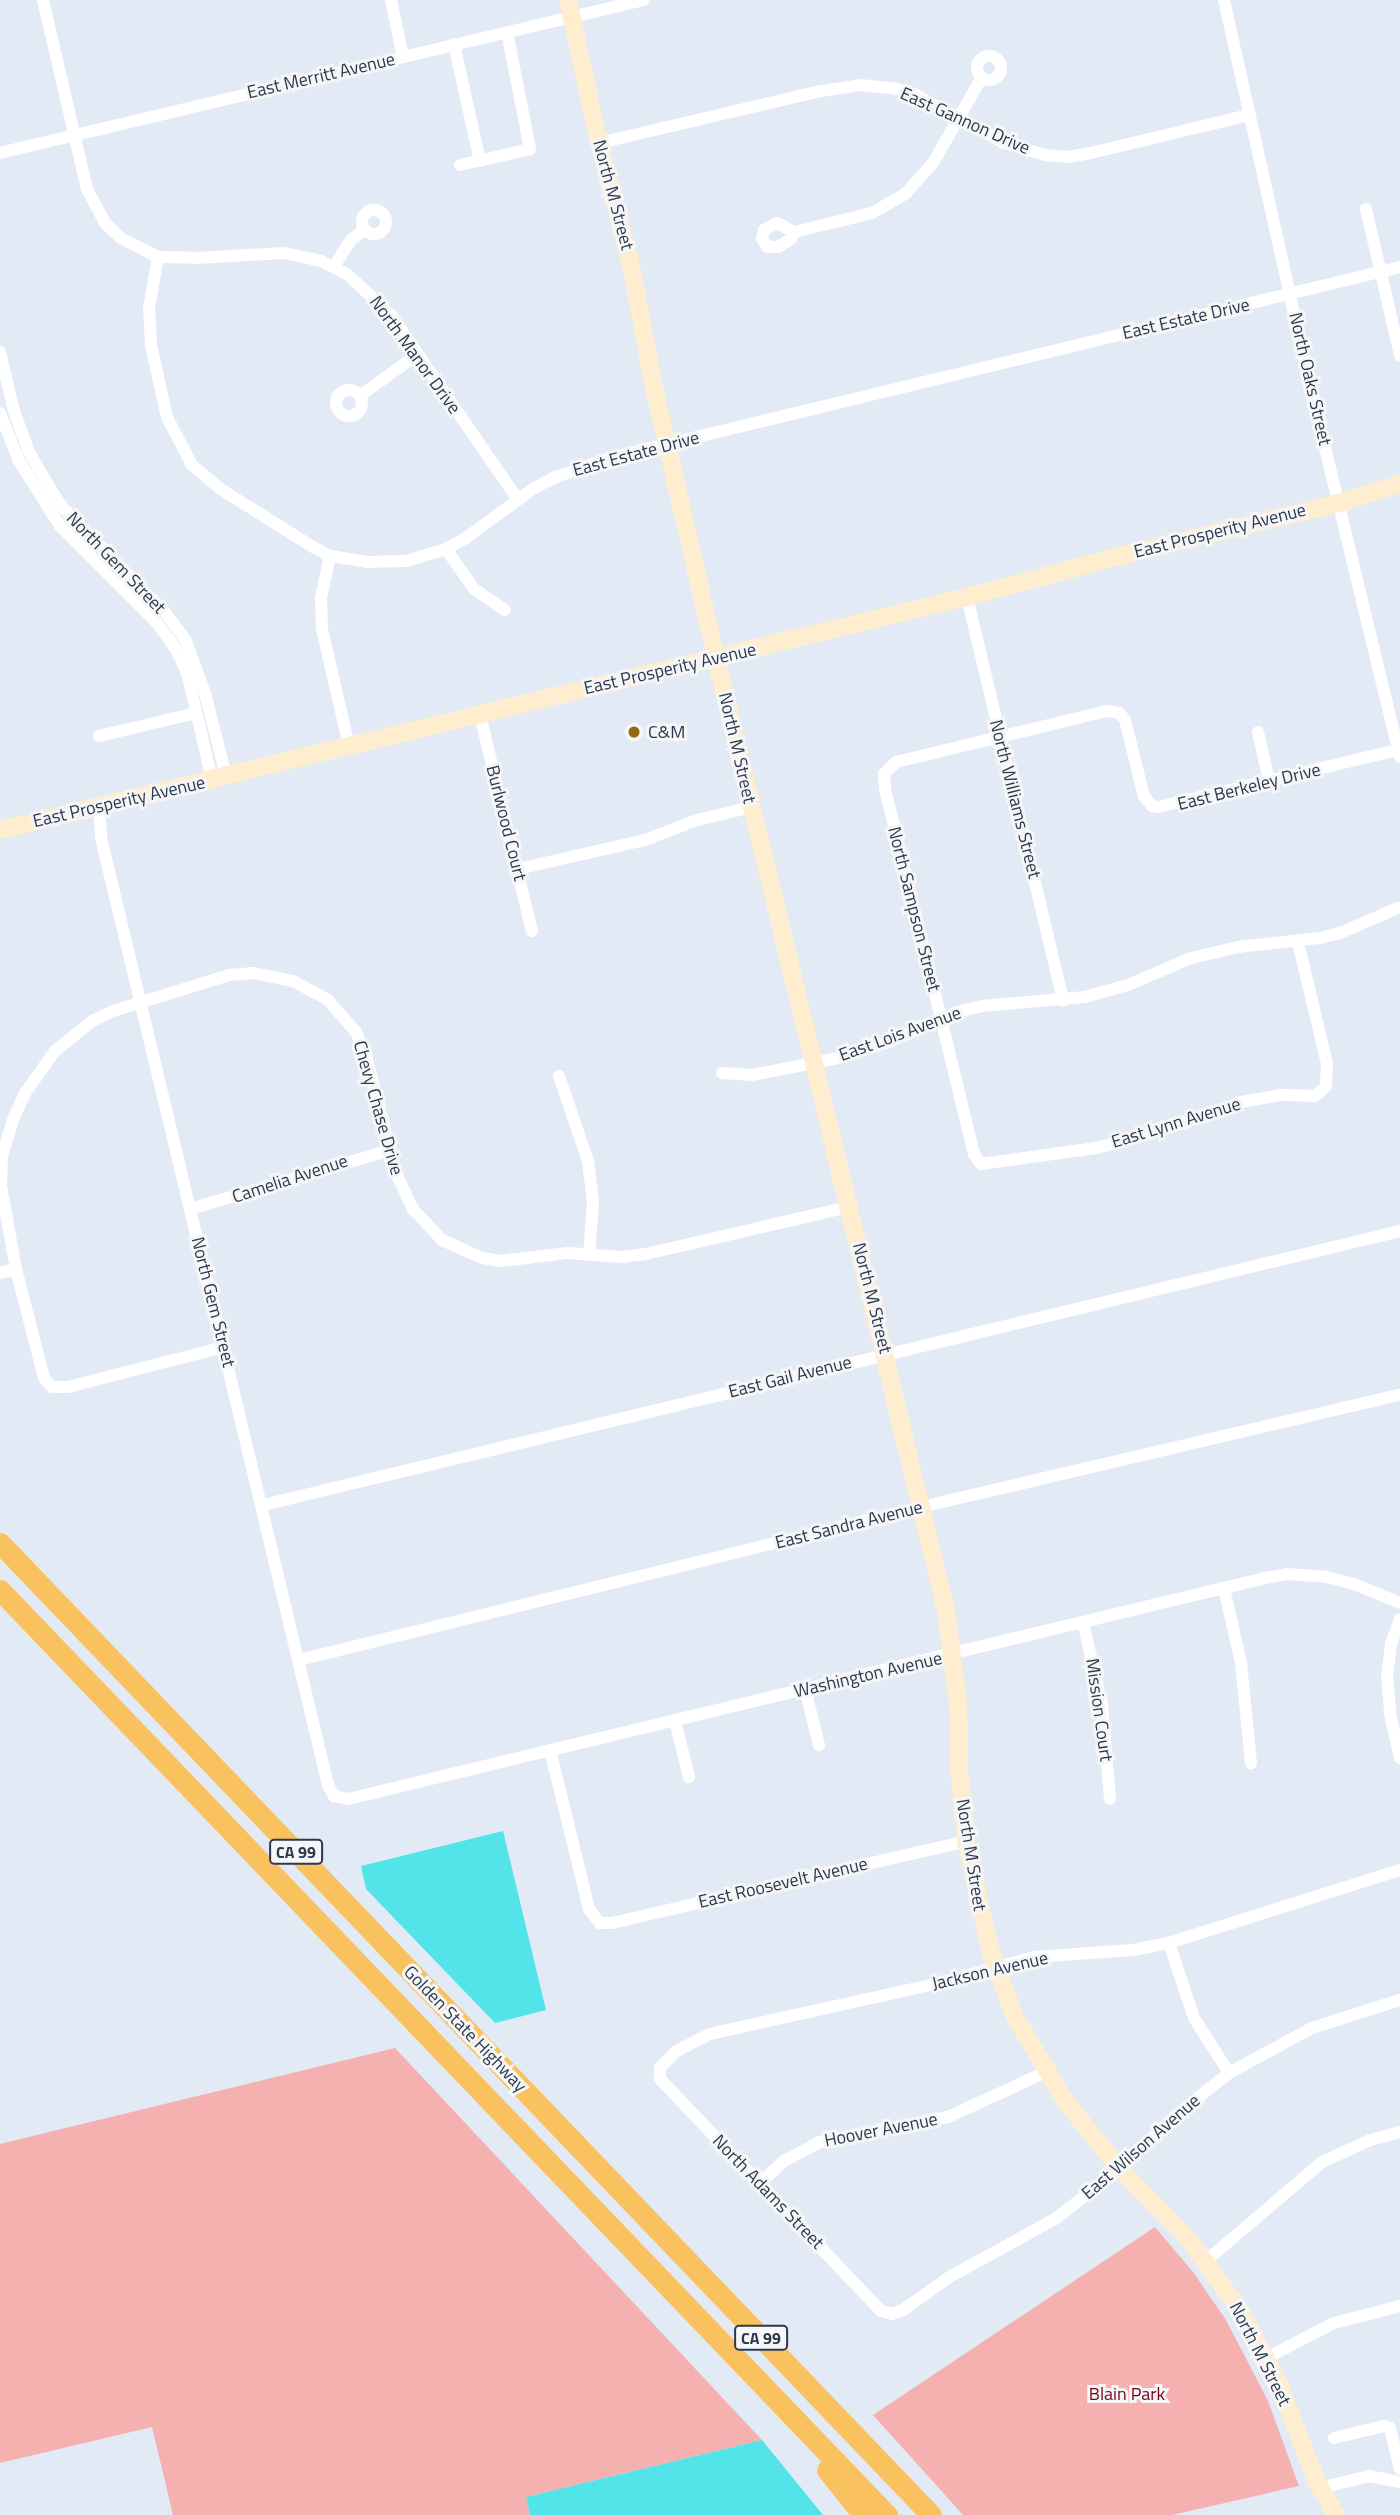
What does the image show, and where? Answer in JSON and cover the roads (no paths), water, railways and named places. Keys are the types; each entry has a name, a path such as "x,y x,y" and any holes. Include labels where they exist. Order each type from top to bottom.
{"highway":[{"name":"Golden State Highway","path":"0,1543 931,2515"},
{"name":"Golden State Highway","path":"0,1590 887,2515"},
{"path":"802,2426 809,2448 863,2515"}],"street":[{"name":"North Manor Drive","path":"43,0 87,189 96,210 121,238 158,257 186,259 284,253 334,266 373,295 418,354 517,498"},
{"path":"391,0 403,57"},
{"name":"East Merritt Avenue","path":"0,153 507,32 570,9 643,0"},
{"name":"North Oaks Street","path":"1224,0 1399,754"},
{"name":"North M Street","path":"570,9 599,143 631,265 638,316 716,658 921,1507 953,1655 966,1841 977,1901 996,1967 1014,2015 1046,2072 1079,2120 1120,2169 1174,2223 1233,2299 1266,2358 1320,2488 1336,2515"},
{"path":"460,166 530,149 507,32"},
{"path":"454,44 480,161"},
{"path":"794,232 872,213 906,193 933,163 981,79"},
{"name":"East Gannon Drive","path":"599,143 821,91 861,85 897,89 916,96 1024,151 1068,156 1249,115"},
{"path":"1366,209 1400,355"},
{"path":"334,266 351,240 364,230"},
{"name":"East Estate Drive","path":"158,257 148,328 167,417 179,445 192,465 219,488 331,556 387,562 427,556 446,549 466,538 517,498 556,477 668,444 1400,267"},
{"name":"North Gem Street","path":"0,352 14,411 29,452 51,490 64,509 165,612 187,641 205,692 219,778"},
{"path":"360,395 418,354"},
{"name":"North Gem Street","path":"0,413 19,461 60,526 157,623 176,649 188,676 196,713 219,778"},
{"name":"East Prosperity Avenue","path":"0,830 967,597 1131,553 1339,503 1400,484"},
{"path":"446,549 474,589 505,610"},
{"path":"331,556 321,598 323,629 349,746"},
{"name":"North Williams Street","path":"967,597 1063,1001"},
{"name":"East Berkeley Drive","path":"884,774 896,762 1114,710 1125,720 1144,796 1152,806 1165,807 1269,780 1399,754"},
{"path":"99,737 196,713"},
{"name":"Burlwood Court","path":"480,715 532,931"},
{"path":"1258,732 1269,780"},
{"name":"North Sampson Street","path":"884,774 885,789 974,1154 981,1164"},
{"name":"North Gem Street","path":"99,807 101,838 328,1785 334,1796"},
{"path":"518,869 645,840 697,820 751,807"},
{"name":"East Lois Avenue","path":"722,1073 752,1075 814,1062 886,1043 941,1018 982,1006 1063,1001 1128,985 1172,964 1214,951 1298,942 1340,933 1400,907"},
{"name":"East Lynn Avenue","path":"981,1164 1096,1148 1143,1136 1202,1113 1242,1102 1289,1094 1314,1096 1326,1086 1326,1064 1298,942"},
{"name":"Chevy Chase Drive","path":"224,1347 68,1387 52,1387 44,1378 16,1269 1,1186 2,1156 25,1093 55,1051 92,1021 229,975 274,976 310,989 328,1000 356,1032 366,1056 397,1175 413,1209 442,1240 482,1258 501,1261 568,1253 646,1254 848,1207"},
{"path":"559,1076 588,1161 593,1202 589,1255"},
{"name":"Camelia Avenue","path":"190,1209 271,1187 330,1165 390,1150"},
{"name":"East Gail Avenue","path":"262,1506 1400,1231"},
{"path":"0,1273 16,1269"},
{"name":"East Sandra Avenue","path":"299,1660 921,1507 1400,1395"},
{"name":"Washington Avenue","path":"334,1796 348,1799 1287,1574 1306,1574 1354,1584 1400,1603"},
{"path":"1224,1588 1241,1662 1251,1764"},
{"path":"1400,1619 1391,1644 1387,1676 1390,1714 1400,1758"},
{"name":"Mission Court","path":"1083,1622 1102,1704 1110,1799"},
{"path":"805,1689 819,1745"},
{"path":"675,1721 689,1777"},
{"name":"East Roosevelt Avenue","path":"550,1750 589,1909 600,1923 612,1923 966,1841"},
{"name":"Jackson Avenue","path":"665,2061 690,2043 710,2034 851,2004 1034,1957 1119,1952 1169,1944 1400,1870"},
{"path":"1169,1944 1194,2018 1229,2073"},
{"name":"East Wilson Avenue","path":"892,2314 903,2310 951,2276 1055,2219 1120,2169 1174,2117 1229,2073 1312,2028 1400,2000"},
{"name":"North Adams Street","path":"665,2061 660,2068 660,2079 668,2091 760,2183 881,2311 892,2314"},
{"name":"Hoover Avenue","path":"760,2183 784,2161 818,2142 948,2117 1046,2072"},
{"path":"1206,2261 1322,2162 1370,2140 1400,2132"},
{"path":"1266,2358 1334,2323 1400,2306"},
{"path":"1334,2438 1384,2426 1390,2428 1400,2469"},
{"path":"1320,2488 1369,2476 1400,2482"}],"water":[{"path":"503,1831 546,2010 495,2023 366,1889 361,1866"},
{"path":"762,2440 823,2515 530,2515 526,2497"}],"place":[{"name":"C&M","path":"634,732"}],"park label":[{"name":"Blain Park","path":"1127,2394"}]}
